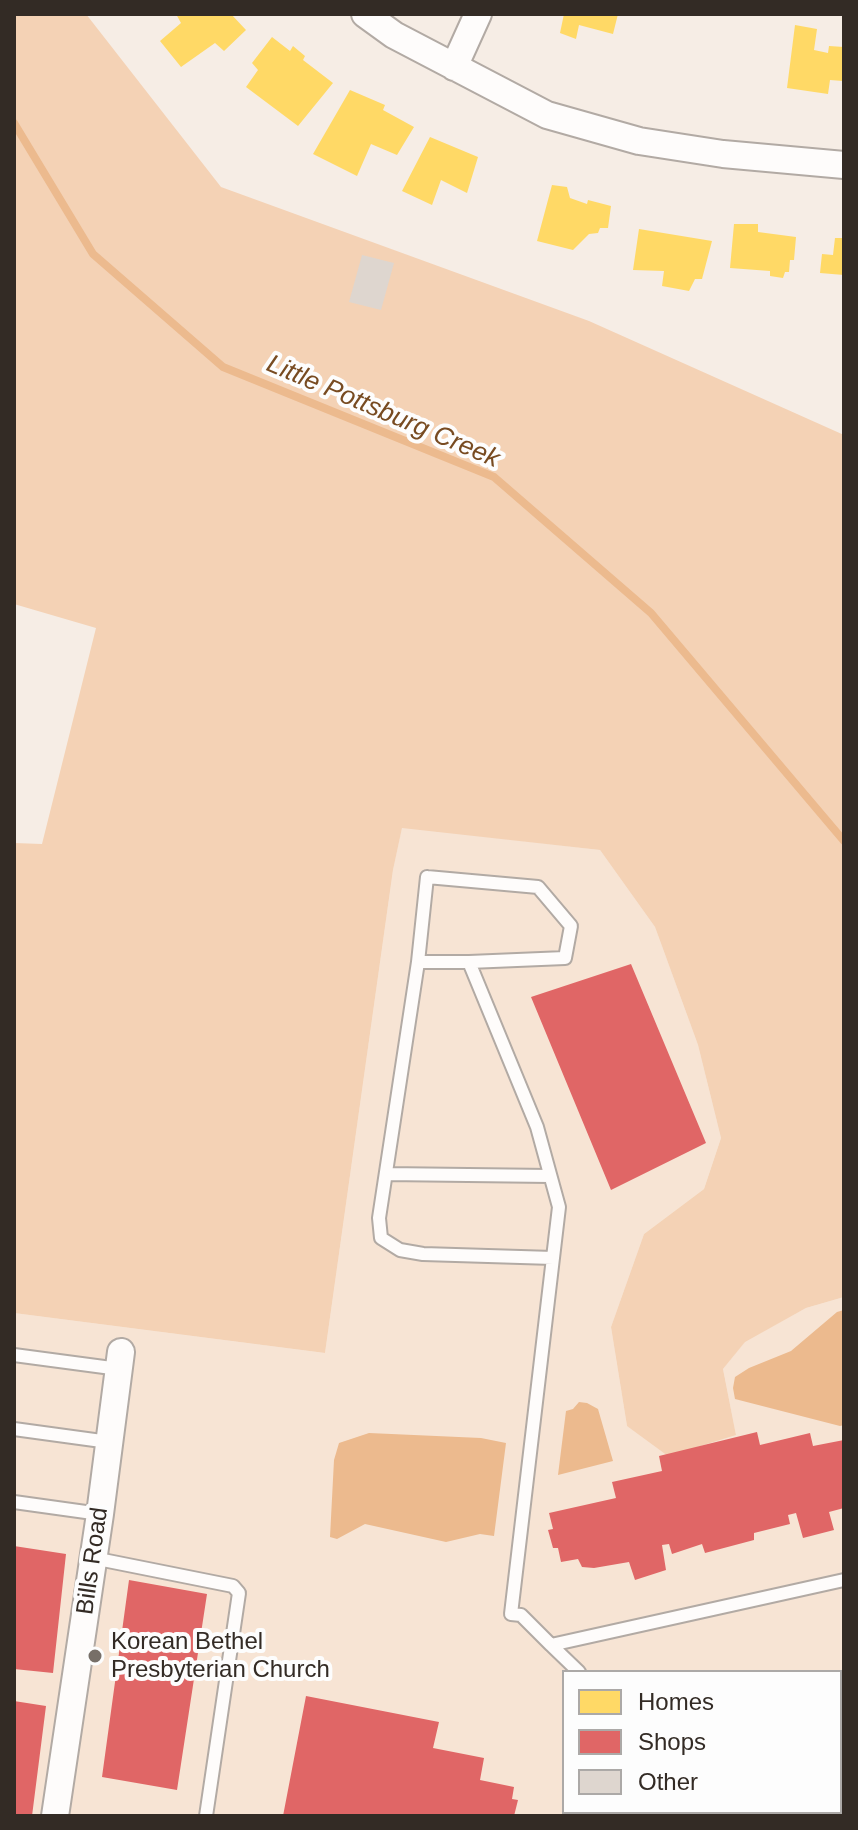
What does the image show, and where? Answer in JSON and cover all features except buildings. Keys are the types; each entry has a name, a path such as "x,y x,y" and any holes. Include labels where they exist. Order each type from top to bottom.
{"street":[{"path":"365,14 394,35 547,115 639,141 723,154 844,165"},
{"path":"454,67 478,14"},
{"name":"Bills Road","path":"55,1816 120,1361"}],"lane":[{"path":"418,962 565,958 571,926 538,887 427,877 418,962 379,1218 381,1238 400,1250 423,1254 553,1258"},
{"path":"469,962 537,1127 559,1207 511,1614 521,1615 577,1670"},
{"path":"386,1174 550,1176"},
{"path":"14,1355 120,1361"},
{"path":"14,1429 109,1442"},
{"path":"14,1502 100,1514"},
{"path":"93,1558 233,1586 239,1593 206,1816"},
{"path":"551,1645 844,1580"}],"shaded area":[{"path":"14,14 86,14 221,187 589,321 844,435 844,1297 806,1308 745,1342 723,1369 736,1435 668,1456 627,1426 611,1327 644,1234 704,1189 721,1138 698,1045 655,927 600,850 402,828 393,870 325,1353 14,1313 14,843 42,844 96,628 14,604"},
{"path":"402,827 600,850 655,927 698,1045 721,1138 704,1189 644,1234 611,1327 627,1426 736,1435 723,1369 745,1341 806,1308 844,1297 842,1751 842,1670 562,1670 562,1814 796,1814 795,1816 14,1816 14,1313 325,1353 393,870"},
{"path":"844,1310 844,1425 735,1399 735,1377 791,1351 837,1312"},
{"path":"579,1402 598,1409 613,1461 558,1475 566,1411"},
{"path":"369,1433 481,1438 506,1443 494,1536 480,1534 446,1542 365,1524 337,1539 330,1537 334,1460 339,1443"}],"waterway":[{"name":"Little Pottsburg Creek","path":"14,123 93,254 223,367 494,477 651,613 844,841"}],"place":[{"name":"Korean Bethel Presbyterian Church","path":"95,1656"}]}
